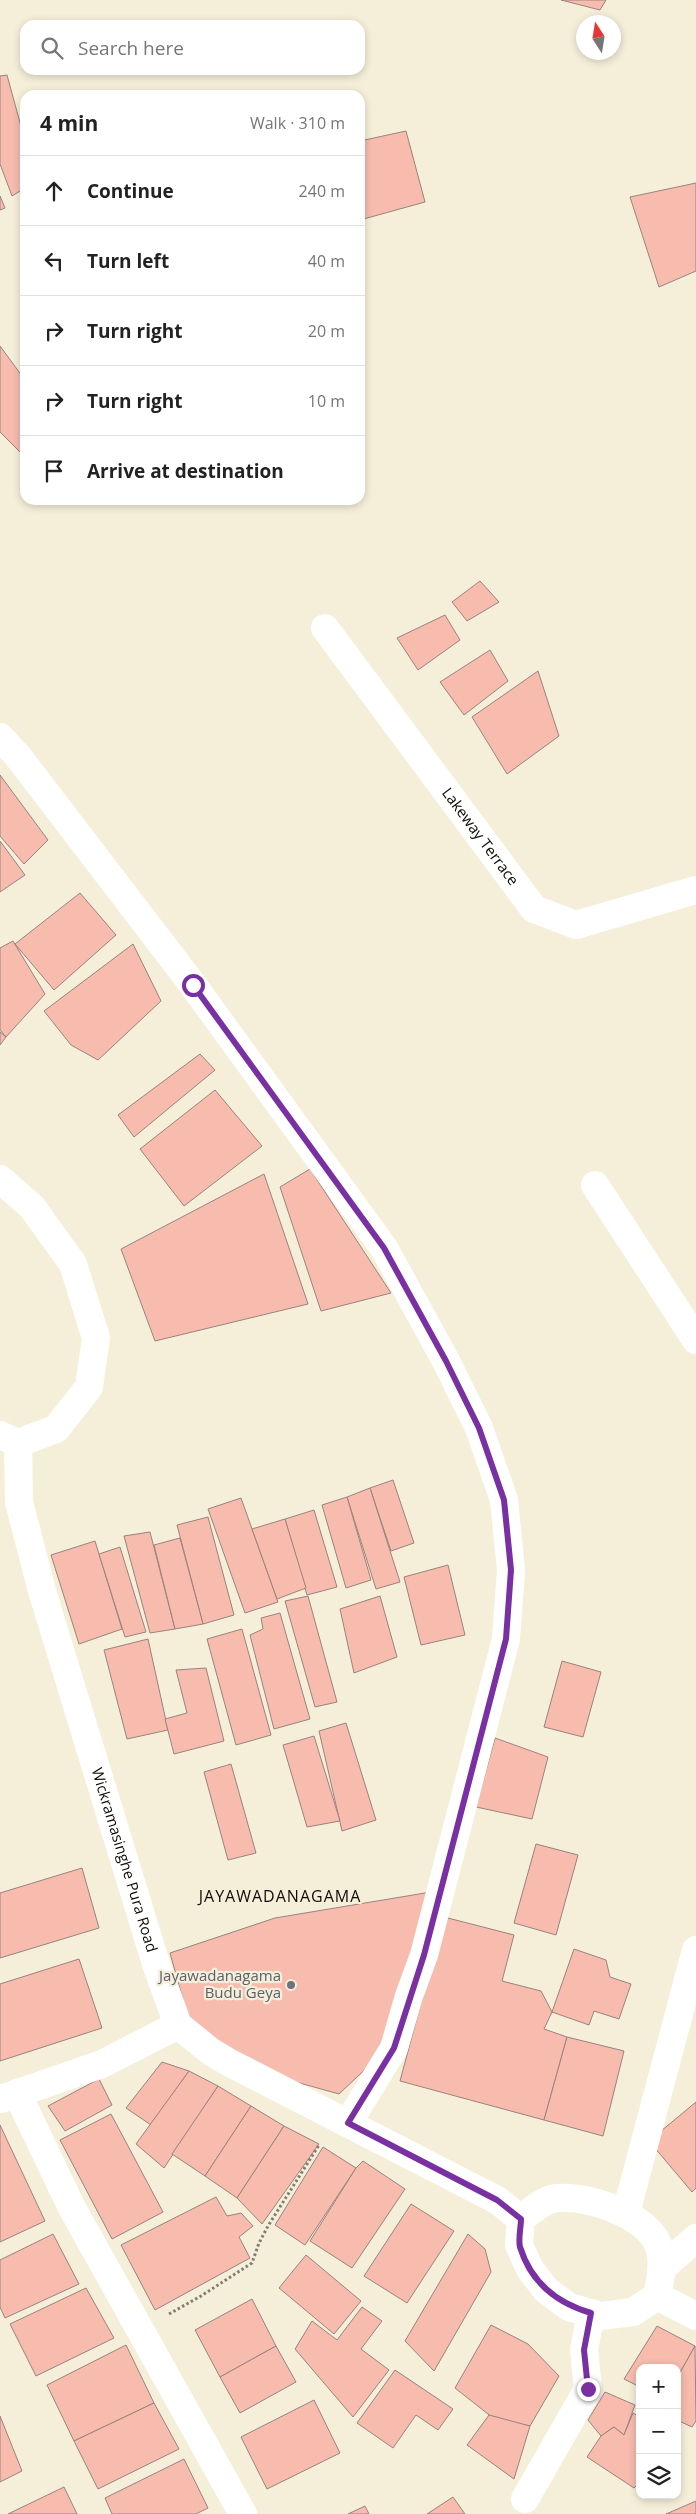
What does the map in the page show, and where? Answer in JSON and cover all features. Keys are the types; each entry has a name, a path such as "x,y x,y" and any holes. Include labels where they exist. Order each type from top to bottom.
{"street":[{"name":"Lakeway Terrace","path":"325,628 534,909 576,925 696,890"},
{"path":"0,737 17,755 193,985 384,1248 446,1361 479,1428 504,1500 511,1570 506,1639 424,1955 394,2048 342,2120"},
{"path":"0,1179 32,1207 73,1264 96,1338 88,1387 56,1429 9,1439"},
{"path":"595,1185 696,1340"},
{"name":"Wickramasinghe Pura Road","path":"9,1439 19,1502 42,1591 156,1964 178,2025"},
{"path":"626,2213 696,1950"},
{"path":"243,2514 9,2096 102,2064 178,2025 210,2051 497,2200 521,2219"},
{"path":"556,2198 592,2201 626,2213 654,2237 663,2267 657,2296 633,2312 600,2316 569,2307 546,2290 530,2269 519,2245 521,2219 535,2207 556,2198"},
{"path":"663,2267 696,2238"},
{"path":"657,2296 696,2316"},
{"path":"525,2499 588,2389 584,2350 591,2313"}],"path":[{"path":"141,2330 201,2296 252,2263 258,2243 268,2226 342,2120"}],"building":[{"path":"561,0 606,0 600,10"},
{"path":"7,75 20,123 20,191 12,196 0,164 0,76"},
{"path":"406,131 425,202 365,219 365,140"},
{"path":"696,183 696,271 659,287 630,197"},
{"path":"0,196 5,208 0,210"},
{"path":"0,346 20,373 20,452 0,432"},
{"path":"480,581 499,602 467,621 452,602"},
{"path":"445,615 460,640 418,670 397,638"},
{"path":"490,650 508,681 464,715 440,682"},
{"path":"538,671 559,736 507,774 472,717"},
{"path":"0,775 48,840 24,864 0,836"},
{"path":"0,841 25,875 0,892"},
{"path":"80,893 116,935 54,990 15,944"},
{"path":"13,941 45,994 6,1037 0,1030 0,948"},
{"path":"133,944 161,1001 98,1060 71,1045 44,1011"},
{"path":"0,1032 6,1037 0,1045"},
{"path":"200,1054 215,1070 134,1137 118,1115"},
{"path":"215,1090 262,1146 184,1206 140,1149"},
{"path":"310,1169 391,1293 321,1311 280,1187"},
{"path":"264,1174 308,1304 155,1341 121,1249"},
{"path":"393,1480 414,1543 391,1551 370,1488"},
{"path":"370,1488 400,1582 376,1589 347,1497"},
{"path":"347,1497 371,1580 346,1588 322,1505"},
{"path":"241,1498 278,1602 245,1613 208,1509"},
{"path":"314,1510 337,1587 307,1595 285,1519"},
{"path":"208,1517 234,1615 203,1624 177,1525"},
{"path":"285,1519 306,1588 277,1599 252,1529"},
{"path":"150,1532 175,1629 150,1633 124,1536"},
{"path":"180,1538 203,1624 175,1629 154,1545"},
{"path":"95,1541 122,1629 79,1644 51,1555"},
{"path":"120,1547 146,1632 125,1637 99,1554"},
{"path":"448,1565 465,1635 421,1645 404,1577"},
{"path":"308,1596 337,1702 315,1707 285,1601"},
{"path":"380,1596 397,1657 354,1673 340,1609"},
{"path":"280,1613 310,1719 274,1729 250,1635 263,1629 261,1618"},
{"path":"242,1629 271,1735 236,1745 207,1639"},
{"path":"148,1639 168,1730 127,1739 104,1650"},
{"path":"562,1661 601,1672 583,1737 544,1727"},
{"path":"206,1668 224,1741 174,1754 165,1719 187,1713 176,1670"},
{"path":"346,1723 376,1820 342,1831 319,1731"},
{"path":"314,1736 340,1821 307,1827 283,1745"},
{"path":"495,1738 548,1757 532,1819 476,1807"},
{"path":"231,1764 256,1853 228,1860 204,1772"},
{"path":"536,1844 578,1855 556,1935 514,1923"},
{"path":"82,1868 99,1928 0,1958 0,1893"},
{"name":"Jayawadanagama Budu Geya","path":"431,1892 390,2034 373,2062 339,2094 296,2082 214,2040 188,2018 170,1953 275,1918"},
{"path":"444,1917 514,1935 502,1981 541,1991 552,2012 544,2029 567,2037 544,2120 400,2081"},
{"path":"574,1949 606,1960 610,1977 631,1984 619,2019 594,2011 589,2025 552,2012"},
{"path":"79,1959 102,2028 0,2061 0,1984"},
{"path":"567,2037 624,2051 603,2136 544,2120"},
{"path":"162,2062 189,2071 151,2125 126,2108"},
{"path":"189,2071 218,2086 164,2168 136,2144"},
{"path":"99,2079 112,2105 65,2131 48,2106"},
{"path":"218,2086 251,2106 205,2176 172,2154"},
{"path":"696,2102 696,2188 692,2192 649,2141"},
{"path":"251,2106 284,2126 237,2198 205,2176"},
{"path":"111,2114 163,2212 112,2239 60,2140"},
{"path":"0,2125 45,2221 0,2242"},
{"path":"284,2126 319,2144 262,2224 237,2198"},
{"path":"323,2147 356,2168 305,2245 275,2225"},
{"path":"363,2161 405,2189 352,2268 310,2241 356,2168"},
{"path":"216,2197 227,2216 241,2213 253,2226 239,2237 250,2258 155,2310 121,2245"},
{"path":"411,2204 454,2231 407,2303 364,2276"},
{"path":"53,2234 79,2284 5,2318 0,2307 0,2260"},
{"path":"468,2234 485,2249 491,2272 434,2371 405,2341"},
{"path":"306,2255 361,2301 334,2334 279,2288"},
{"path":"86,2288 114,2338 36,2376 10,2324"},
{"path":"252,2299 276,2346 220,2377 195,2330"},
{"path":"362,2307 382,2321 361,2349 389,2370 353,2417 295,2349 312,2321 337,2340"},
{"path":"491,2325 528,2344 559,2376 530,2426 493,2418 455,2388"},
{"path":"657,2326 695,2346 681,2371 681,2364 636,2364 636,2385 624,2379"},
{"path":"126,2345 154,2403 74,2441 47,2385"},
{"path":"276,2346 296,2382 240,2413 220,2377"},
{"path":"695,2346 696,2421 692,2427 681,2422 681,2371"},
{"path":"395,2370 453,2409 438,2430 416,2415 393,2448 357,2423"},
{"path":"605,2392 635,2405 624,2435 614,2427 601,2436 588,2420"},
{"path":"314,2400 340,2453 267,2489 241,2437"},
{"path":"154,2403 179,2449 98,2489 74,2441"},
{"path":"633,2413 636,2415 636,2486 634,2488 587,2457 601,2436 614,2427 624,2435"},
{"path":"489,2415 530,2426 514,2479 467,2445"},
{"path":"0,2416 22,2471 0,2482"},
{"path":"184,2459 208,2508 196,2514 112,2514 105,2498"},
{"path":"64,2487 77,2514 8,2514"},
{"path":"453,2497 465,2514 427,2514"},
{"path":"696,2501 696,2514 666,2514"},
{"path":"365,2506 369,2514 348,2514"}],"place":[{"name":"Jayawadanagama Budu Geya","path":"291,1985"}],"district":[{"name":"JAYAWADANAGAMA","path":"280,1896"}],"route":[{"path":"193,985 384,1248 446,1361 479,1428 504,1500 511,1570 506,1639 424,1955 409,1996 394,2048 348,2123 497,2200 521,2219 519,2245 530,2269 546,2290 569,2307 591,2313 584,2350 588,2389"}]}
